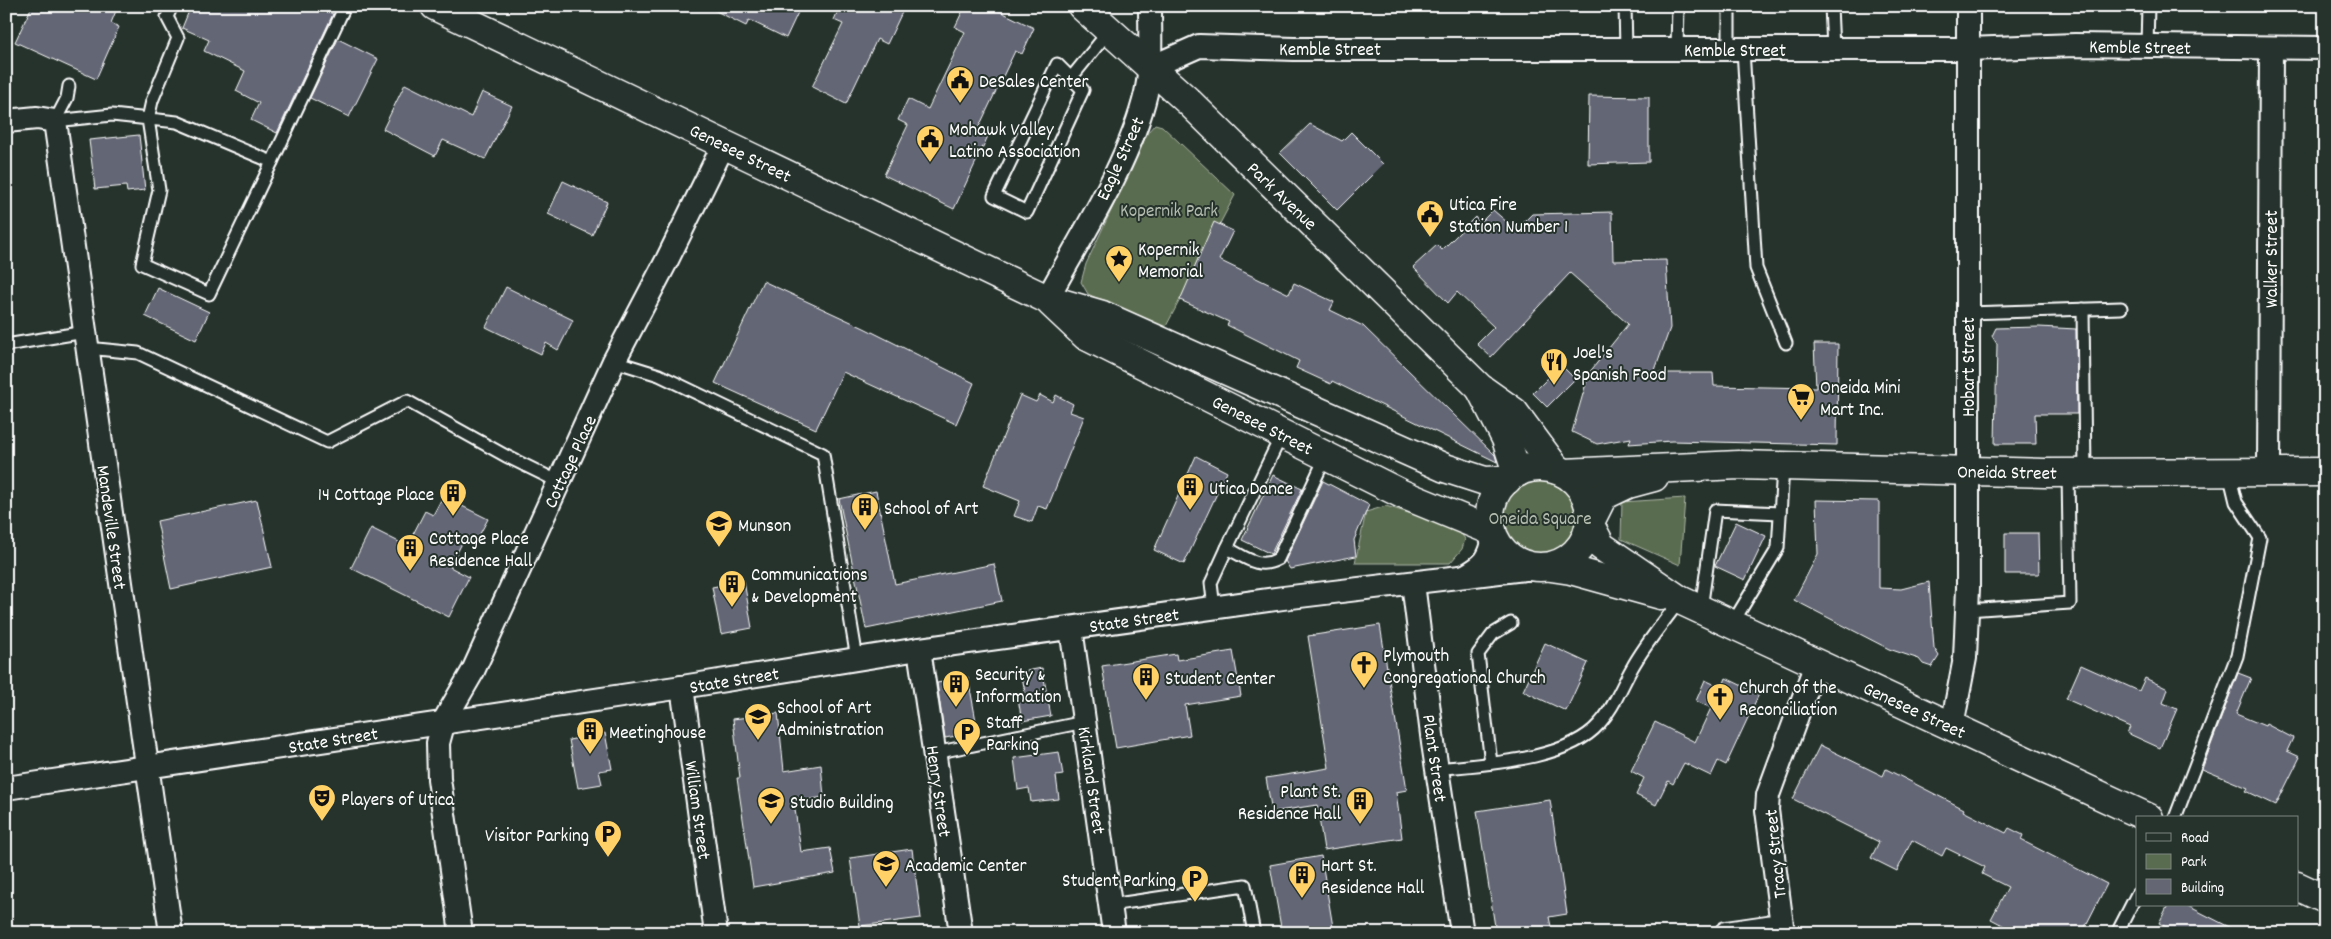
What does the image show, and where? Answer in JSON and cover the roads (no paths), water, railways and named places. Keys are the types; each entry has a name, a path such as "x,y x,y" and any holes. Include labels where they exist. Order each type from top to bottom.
{"main road":[{"name":"Genesee Street","path":"435,6 1047,298 1102,315 1446,468 1485,481 1512,476"},
{"name":"Park Avenue","path":"1082,6 1189,102 1480,388 1514,412 1560,471"},
{"name":"Genesee Street","path":"1047,298 1086,336 1402,494 1493,534"},
{"name":"Park Avenue","path":"1480,388 1506,439 1512,476"},
{"name":"Oneida Street","path":"1560,471 1784,466 1967,471 2325,472"},
{"path":"1543,467 1560,471 1576,481 1590,505 1590,522 1586,540 1577,552 1565,562 1543,567 1518,562 1504,552 1493,534 1492,503 1498,490 1512,476 1530,468 1543,467"},
{"name":"Oneida Street","path":"1590,522 1603,496 1628,484 1690,467"},
{"name":"Genesee Street","path":"1590,522 1601,546 1691,605 2145,816"},
{"name":"Genesee Street","path":"1543,567 1571,570 1691,605"},
{"path":"2298,886 2325,899"}],"street":[{"name":"Eagle Street","path":"1047,298 1110,182 1139,119 1150,68 1150,6"},
{"name":"Hobart Street","path":"1952,726 1965,658 1968,6"},
{"name":"Kemble Street","path":"1150,68 1199,46 1294,49 1968,49 2075,45 2325,48"},
{"name":"Walker Street","path":"2269,471 2271,48"},
{"path":"6,121 36,118 55,121"},
{"name":"Mandeville Street","path":"55,121 171,933"},
{"name":"Cottage Place","path":"461,933 439,779 438,743 444,721 473,671 614,361 667,260 724,144"},
{"name":"State Street","path":"1462,578 1480,568 1491,555 1493,534"},
{"name":"State Street","path":"6,788 147,768 444,721 682,687 919,649 1214,608 1543,567"},
{"name":"Plant Street","path":"1413,583 1437,769 1462,933"},
{"name":"Kirkland Street","path":"1071,628 1114,933"},
{"name":"Henry Street","path":"919,649 961,933"},
{"name":"Tracy Street","path":"1782,929 1768,810 1768,795 1816,664"},
{"name":"William Street","path":"682,687 716,933"},
{"path":"1726,933 1782,929"}],"lane":[{"path":"172,6 167,18 178,38 152,101 148,119 159,190 142,264 209,294 345,6"},
{"path":"1626,6 1626,49"},
{"path":"1677,49 1678,6"},
{"path":"1729,6 1736,49 1756,268 1786,343"},
{"path":"1831,6 1833,49"},
{"path":"2147,46 2148,6"},
{"path":"1071,78 1109,31"},
{"path":"1057,64 1071,78 1083,90 1027,212 994,196 1057,64"},
{"path":"55,121 67,98 69,86"},
{"path":"55,121 112,115 177,122 272,162"},
{"path":"1967,312 2121,308"},
{"path":"1966,610 2070,603 2083,309"},
{"path":"6,345 86,340 138,353 327,442 407,402 506,456 559,482"},
{"path":"614,361 659,375 823,454 857,659"},
{"path":"1214,608 1211,583 1282,434"},
{"path":"1227,548 1257,563 1268,564 1278,559 1326,456"},
{"path":"1732,624 1778,548 1784,466"},
{"path":"2176,816 2237,656 2260,538 2236,502 2229,471"},
{"path":"1437,769 1528,759 1573,743 1599,726 1632,667 1691,605 1714,510 1780,513"},
{"path":"1491,763 1478,654 1492,634 1511,623"},
{"path":"935,753 1084,722"},
{"path":"1110,905 1245,885 1254,933"},
{"path":"2117,933 2136,896"}],"place":[{"name":"DeSales Center","path":"960,104"},
{"name":"Mohawk Valley Latino Association","path":"930,163"},
{"name":"Utica Fire Station Number 1","path":"1430,238"},
{"name":"Kopernik Memorial","path":"1119,283"},
{"name":"Joel's Spanish Food","path":"1554,386"},
{"name":"Oneida Mini Mart Inc.","path":"1801,421"},
{"name":"Utica Dance","path":"1190,511"},
{"name":"14 Cottage Place","path":"453,517"},
{"name":"School of Art","path":"865,531"},
{"name":"Munson","path":"719,548"},
{"name":"Cottage Place Residence Hall","path":"410,572"},
{"name":"Communications & Development","path":"732,608"},
{"name":"Plymouth Congregational Church","path":"1364,689"},
{"name":"Student Center","path":"1146,701"},
{"name":"Security & Information","path":"956,708"},
{"name":"Church of the Reconciliation","path":"1720,721"},
{"name":"School of Art Administration","path":"758,741"},
{"name":"Meetinghouse","path":"590,755"},
{"name":"Staff Parking","path":"967,756"},
{"name":"Players of Utica","path":"322,822"},
{"name":"Studio Building","path":"771,825"},
{"name":"Plant St. Residence Hall","path":"1360,825"},
{"name":"Visitor Parking","path":"608,858"},
{"name":"Academic Center","path":"886,888"},
{"name":"Hart St. Residence Hall","path":"1302,899"},
{"name":"Student Parking","path":"1195,903"}],"park label":[{"name":"Kopernik Park","path":"1169,209"},
{"name":"Oneida Square","path":"1540,517"}]}
